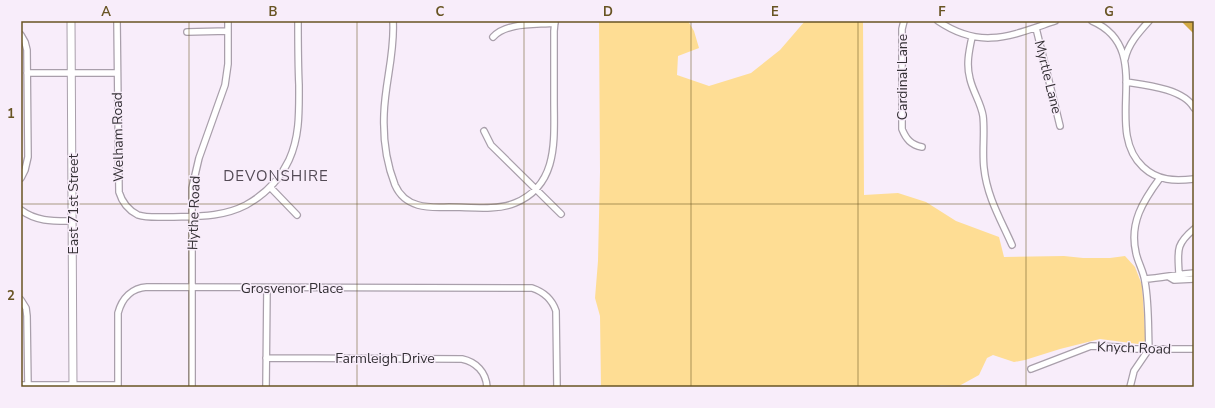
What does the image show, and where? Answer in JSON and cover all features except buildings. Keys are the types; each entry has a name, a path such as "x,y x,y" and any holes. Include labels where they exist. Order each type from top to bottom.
{"main road":[{"name":"East 71st Street","path":"71,21 73,386"}],"street":[{"name":"Welham Road","path":"117,21 118,188 122,200 129,209 134,213 144,216 214,215 232,211 251,202 270,187 279,177 290,160 298,131 298,21"},
{"name":"Hythe Road","path":"192,387 192,188 195,172 225,85 228,64 228,21"},
{"path":"393,21 393,47 384,108 384,132 387,156 393,179 401,194 406,200 415,205 425,207 494,207 508,205 523,199 536,190 548,171 554,150 555,22 508,27 499,31 493,37"},
{"name":"Cardinal Lane","path":"904,21 902,29 902,129 909,141 922,147"},
{"path":"938,21 952,30 972,37 986,38 1003,38 1055,21"},
{"path":"1092,21 1106,29 1113,36 1125,61 1126,132 1128,145 1134,157 1148,171 1160,178 1173,181 1194,179"},
{"path":"1125,61 1131,44 1138,33 1149,21"},
{"name":"Myrtle Lane","path":"1036,28 1060,126"},
{"path":"187,32 228,31"},
{"path":"21,35 26,46 28,160 21,178"},
{"path":"972,37 968,68 969,78 980,104 983,117 986,180 994,208 1012,245"},
{"path":"27,73 117,73"},
{"path":"1126,82 1178,94 1189,100 1194,108"},
{"path":"484,131 491,145 561,214"},
{"path":"1130,387 1134,371 1149,349 1145,280 1135,249 1134,227 1142,204 1160,178"},
{"path":"270,187 297,214"},
{"path":"21,210 28,215 42,220 73,221"},
{"path":"1179,274 1179,247 1184,239 1194,230"},
{"path":"1145,280 1194,273"},
{"path":"1169,277 1174,280 1194,279"},
{"name":"Grosvenor Place","path":"118,386 118,313 124,300 132,292 143,287 526,288 538,290 548,297 556,309 557,387"},
{"path":"266,288 266,387"},
{"path":"21,300 26,308 28,316 28,386"},
{"name":"Knych Road","path":"1030,369 1091,346 1118,347 1126,349 1194,349"},
{"name":"Farmleigh Drive","path":"266,358 460,358 471,362 479,368 485,376 487,387"},
{"path":"21,385 118,386"}],"shaded area":[{"path":"599,21 688,21 694,31 699,48 678,56 677,75 709,86 751,73 780,50 805,21 863,21 864,195 898,193 926,202 956,221 999,237 1004,257 1064,256 1110,258 1125,256 1135,267 1142,285 1146,345 1100,339 1014,362 993,355 987,358 979,375 959,386 601,387 600,316 595,298 598,261 600,172"},
{"path":"1181,21 1194,21 1194,34"}],"district":[{"name":"DEVONSHIRE","path":"276,176"}]}
